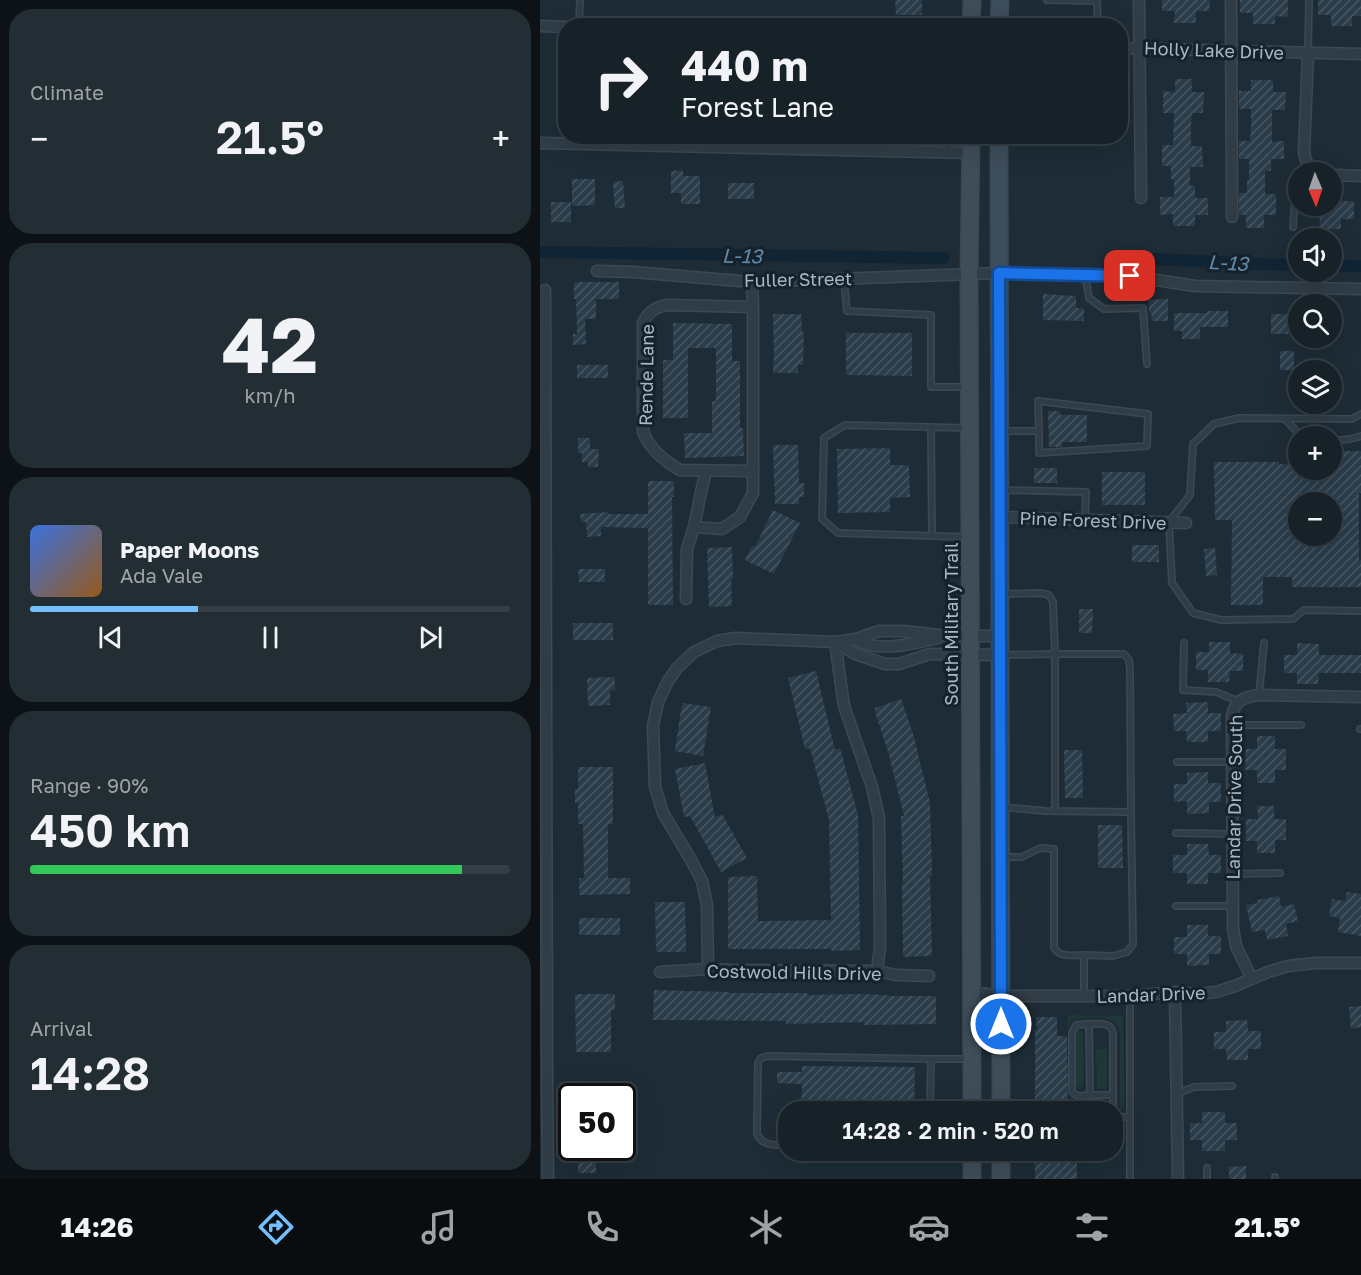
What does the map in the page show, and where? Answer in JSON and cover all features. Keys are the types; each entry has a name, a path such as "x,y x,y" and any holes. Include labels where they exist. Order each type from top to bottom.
{"main road":[{"path":"971,18 972,0"},
{"path":"999,18 1000,0"},
{"path":"999,144 1001,1101"},
{"name":"South Military Trail","path":"971,145 969,274 972,1101"},
{"path":"972,1161 972,1179"},
{"path":"1001,1161 1001,1179"}],"street":[{"path":"1139,0 1142,198"},
{"path":"1231,0 1232,217"},
{"path":"540,26 558,27"},
{"name":"Holly Lake Drive","path":"1128,48 1361,54"},
{"name":"Holly Lake Drive","path":"1307,162 1304,151 1308,53"},
{"path":"540,143 558,143"},
{"path":"585,144 949,152 971,145"},
{"path":"1342,175 1361,176"},
{"name":"Fuller Street","path":"597,271 753,282 999,273 1130,276 1195,286 1361,289"},
{"path":"694,527 722,529 740,517 753,493 753,282"},
{"path":"545,290 543,1084 548,1179"},
{"name":"Rende Lane","path":"753,307 659,306 646,316 643,323 643,423 646,440 680,470 753,471"},
{"path":"686,599 687,549 706,471"},
{"name":"Pine Forest Drive","path":"999,518 1186,523"},
{"path":"708,969 707,905 702,881 663,813 656,787 653,726 658,702 677,668 694,652 717,641 736,638 835,642 856,639 879,631 948,636 1000,636"},
{"path":"856,639 863,644 887,646 948,636"},
{"path":"835,642 855,654 885,664 899,664 930,654 1000,655"},
{"path":"835,642 844,706 872,787 879,818 880,947 877,971"},
{"path":"868,658 874,645"},
{"name":"Landar Drive South","path":"1252,979 1233,937 1232,725 1234,708 1245,696 1361,697"},
{"name":"Landar Drive","path":"973,992 1001,996 1130,996 1175,992 1197,994 1216,992 1268,972 1297,964 1361,963"},
{"name":"Costwold Hills Drive","path":"660,972 708,969 877,971 896,975 928,976"},
{"path":"1175,992 1178,1179"}],"lane":[{"path":"579,18 580,0"},
{"path":"1047,0 1097,1 1098,18"},
{"path":"1308,53 1309,0"},
{"path":"948,144 949,152"},
{"path":"1293,227 1294,216"},
{"path":"1084,275 1089,298 1104,309 1143,308 1147,364"},
{"path":"844,279 847,312 931,315 931,387 970,387"},
{"path":"1038,401 1148,414 1147,446 1039,453 1039,431 1038,401"},
{"path":"1361,414 1352,419 1239,418 1214,424 1193,444 1190,495 1169,522 1172,583 1193,613 1221,620 1293,619 1304,610 1361,611"},
{"path":"1285,419 1291,426"},
{"path":"970,428 845,425 824,438 822,519 837,533 971,537"},
{"path":"931,427 932,536"},
{"path":"999,431 1039,431"},
{"path":"1342,440 1361,436"},
{"path":"999,490 1086,492 1085,520"},
{"path":"1000,594 1040,593 1049,595 1053,602 1055,811"},
{"path":"1184,643 1183,690 1216,692 1238,701"},
{"path":"1259,695 1264,643"},
{"path":"1000,655 1124,654 1129,660 1133,944 1127,952 1113,956 1084,956 1056,952 1054,948 1054,849 1040,848 1022,857 1001,857"},
{"path":"1232,725 1301,725"},
{"path":"1178,762 1232,762"},
{"path":"1000,807 1055,811 1131,812"},
{"path":"1176,833 1232,834"},
{"path":"1232,874 1280,873"},
{"path":"1176,906 1232,906"},
{"path":"1084,956 1084,996"},
{"path":"1130,996 1130,1179"},
{"path":"1089,1024 1090,1095"},
{"path":"1113,1095 1079,1096 1074,1094 1072,1090 1072,1033 1076,1025 1106,1024 1113,1030 1113,1095 1113,1101"},
{"path":"778,1144 760,1141 757,1134 758,1062 761,1058 768,1056 972,1059"},
{"path":"930,1101 931,1059"},
{"path":"1176,1094 1194,1087 1232,1086"},
{"path":"1123,1117 1130,1117"},
{"path":"1207,1168 1207,1179"}],"green space":[{"path":"1068,1015 1123,1016 1124,1106 1123,1108 1123,1101 1120,1101 1120,1035 1117,1026 1110,1020 1086,1018 1071,1021 1068,1030"},
{"path":"1078,1031 1083,1034 1083,1085 1080,1089 1076,1085 1076,1034"},
{"path":"1096,1049 1107,1049 1107,1086 1105,1089 1099,1089 1097,1086"}],"building":[{"path":"895,0 922,0 922,15 896,15"},
{"path":"1162,0 1210,0 1209,11 1196,11 1196,23 1174,23 1175,11 1162,11"},
{"path":"1240,0 1288,0 1288,17 1275,16 1275,24 1253,24 1253,13 1240,13"},
{"path":"1318,0 1361,0 1361,16 1352,16 1352,26 1331,26 1331,15 1318,15"},
{"path":"1175,79 1192,79 1192,92 1204,92 1203,113 1192,113 1191,126 1191,146 1202,146 1203,167 1190,167 1190,186 1195,186 1195,198 1208,198 1208,215 1195,215 1195,226 1173,226 1173,214 1160,215 1160,197 1174,197 1171,166 1162,166 1162,145 1173,145 1174,113 1163,113 1163,91 1175,92"},
{"path":"1251,80 1273,80 1273,92 1286,92 1285,110 1272,110 1272,142 1284,141 1284,159 1271,159 1271,171 1265,171 1265,194 1276,194 1276,215 1264,215 1264,228 1246,228 1246,215 1239,215 1239,193 1247,193 1249,159 1239,159 1239,141 1250,141 1251,109 1239,109 1239,91 1251,91"},
{"path":"683,170 683,176 700,176 700,204 681,204 681,193 671,193 671,171"},
{"path":"572,179 595,179 595,205 572,206"},
{"path":"623,181 625,208 615,208 613,182"},
{"path":"728,183 754,183 754,199 728,199"},
{"path":"1342,201 1354,201 1354,219 1341,219 1341,228 1319,228 1320,217 1307,217 1342,216"},
{"path":"551,202 571,202 571,222 551,222"},
{"path":"574,282 619,282 619,299 596,299 596,319 585,319 586,344 573,345 573,334 577,334"},
{"path":"1043,294 1076,296 1076,308 1084,308 1084,321 1043,320"},
{"path":"1168,299 1168,321 1152,321 1151,312 1149,313 1149,300"},
{"path":"1207,311 1228,311 1228,327 1200,327 1200,339 1182,339 1182,331 1174,331 1174,313 1207,313"},
{"path":"773,314 801,314 802,332 804,332 803,365 798,365 798,373 773,373"},
{"path":"1271,314 1288,314 1288,334 1271,334"},
{"path":"673,323 732,324 732,361 740,361 740,428 743,428 744,456 685,458 684,433 712,433 712,401 716,401 716,348 688,348 688,418 663,418 663,360 673,360"},
{"path":"846,333 912,333 912,376 846,375"},
{"path":"1280,351 1294,351 1294,360 1288,360 1288,370 1280,370"},
{"path":"577,365 608,365 608,378 577,378"},
{"path":"1048,411 1060,411 1060,415 1087,415 1087,442 1062,442 1062,447 1049,447"},
{"path":"578,438 590,438 590,449 599,449 598,467 588,467 588,462 582,462 582,453 578,453"},
{"path":"773,445 798,445 799,483 804,483 804,497 799,497 799,504 775,504"},
{"path":"890,448 890,465 909,465 910,497 890,498 890,512 838,513 837,449"},
{"path":"1342,451 1361,451 1359,560 1361,560 1361,587 1292,587 1292,577 1263,577 1263,605 1231,605 1232,520 1215,520 1214,462 1279,462 1279,464 1288,464 1288,480 1342,480"},
{"path":"1034,468 1057,468 1057,483 1034,483"},
{"path":"1102,472 1145,472 1145,505 1102,505"},
{"path":"648,481 674,481 674,497 672,497 673,605 648,605 648,528 601,527 601,536 587,537 586,522 581,522 580,514 608,512 609,514 648,514"},
{"path":"773,510 800,523 774,574 745,560 752,546 755,547"},
{"path":"1132,545 1159,545 1159,562 1132,562"},
{"path":"732,547 732,606 709,607 707,548"},
{"path":"1215,548 1217,575 1206,576 1204,549"},
{"path":"578,569 605,569 605,582 579,582"},
{"path":"1079,609 1093,609 1092,633 1079,633"},
{"path":"573,623 613,623 613,640 573,640"},
{"path":"1209,642 1230,642 1230,653 1243,654 1243,671 1230,671 1229,682 1208,682 1208,670 1196,670 1196,652 1209,652"},
{"path":"1297,643 1319,644 1319,655 1361,655 1361,673 1319,673 1318,684 1297,684 1297,673 1284,673 1284,655 1297,655"},
{"path":"816,671 835,750 840,748 858,815 860,950 728,949 728,877 757,876 758,921 831,920 829,820 810,748 805,749 788,678"},
{"path":"615,677 615,690 610,690 610,705 588,706 587,678"},
{"path":"901,699 914,737 930,803 932,956 903,957 901,816 904,816 889,755 875,712 875,708"},
{"path":"1208,702 1208,713 1221,713 1221,731 1208,731 1208,742 1187,742 1186,731 1174,731 1173,714 1187,713 1186,703"},
{"path":"683,703 711,707 703,756 675,751"},
{"path":"1257,736 1275,736 1275,749 1286,749 1286,770 1275,770 1275,783 1257,783 1257,770 1245,770 1246,749 1257,749"},
{"path":"1064,750 1082,750 1083,798 1065,798"},
{"path":"705,763 715,818 722,814 747,858 721,872 690,816 684,817 675,769"},
{"path":"578,767 613,767 613,824 608,824 608,878 630,878 630,894 579,895 579,878 584,878 583,824 578,824 578,803 575,803 575,789 578,789"},
{"path":"1208,772 1208,783 1221,783 1221,802 1209,802 1209,813 1187,814 1187,801 1174,802 1174,784 1187,784 1187,773"},
{"path":"1257,806 1274,806 1274,819 1286,819 1286,840 1275,840 1275,853 1257,853 1257,841 1246,841 1246,819 1258,819"},
{"path":"1098,825 1122,825 1123,868 1098,868"},
{"path":"1187,844 1208,844 1209,855 1221,855 1221,873 1208,873 1208,884 1187,884 1187,873 1173,873 1173,855 1187,855"},
{"path":"1347,892 1361,894 1361,936 1338,932 1340,918 1329,916 1332,899 1345,901"},
{"path":"1279,896 1281,907 1294,904 1298,921 1286,924 1288,936 1267,940 1265,930 1252,932 1246,905 1258,903 1257,900"},
{"path":"655,902 685,902 686,952 656,952"},
{"path":"579,918 620,918 620,935 579,935"},
{"path":"1187,925 1208,925 1208,936 1221,936 1221,954 1209,954 1209,965 1187,966 1187,954 1174,954 1174,937 1187,937"},
{"path":"654,990 936,996 936,1024 864,1025 864,1022 786,1024 786,1021 653,1020"},
{"path":"575,994 615,994 615,1010 611,1010 611,1052 576,1052"},
{"path":"1361,1006 1361,1027 1351,1029 1349,1007"},
{"path":"1036,1017 1057,1017 1057,1036 1067,1036 1068,1101 1035,1101 1035,1030 1037,1030"},
{"path":"1247,1020 1248,1031 1261,1031 1261,1049 1248,1049 1248,1060 1227,1060 1226,1049 1214,1049 1214,1032 1226,1032 1226,1021"},
{"path":"802,1066 915,1067 914,1101 801,1101 802,1084 777,1083 777,1072 802,1072"},
{"path":"1202,1112 1225,1112 1225,1123 1237,1123 1237,1140 1225,1140 1225,1151 1202,1151 1202,1140 1190,1140 1190,1123 1202,1123"},
{"path":"578,1161 596,1161 596,1173 578,1173"},
{"path":"1035,1161 1077,1161 1077,1179 1035,1179"},
{"path":"1246,1166 1246,1179 1229,1179 1229,1167"}],"waterway":[{"name":"L-13","path":"540,252 944,258"},
{"name":"L-13","path":"1156,259 1288,265"},
{"name":"L-13","path":"1342,266 1361,266"}],"route":[{"path":"1001,1024 999,273 1130,276"}]}
